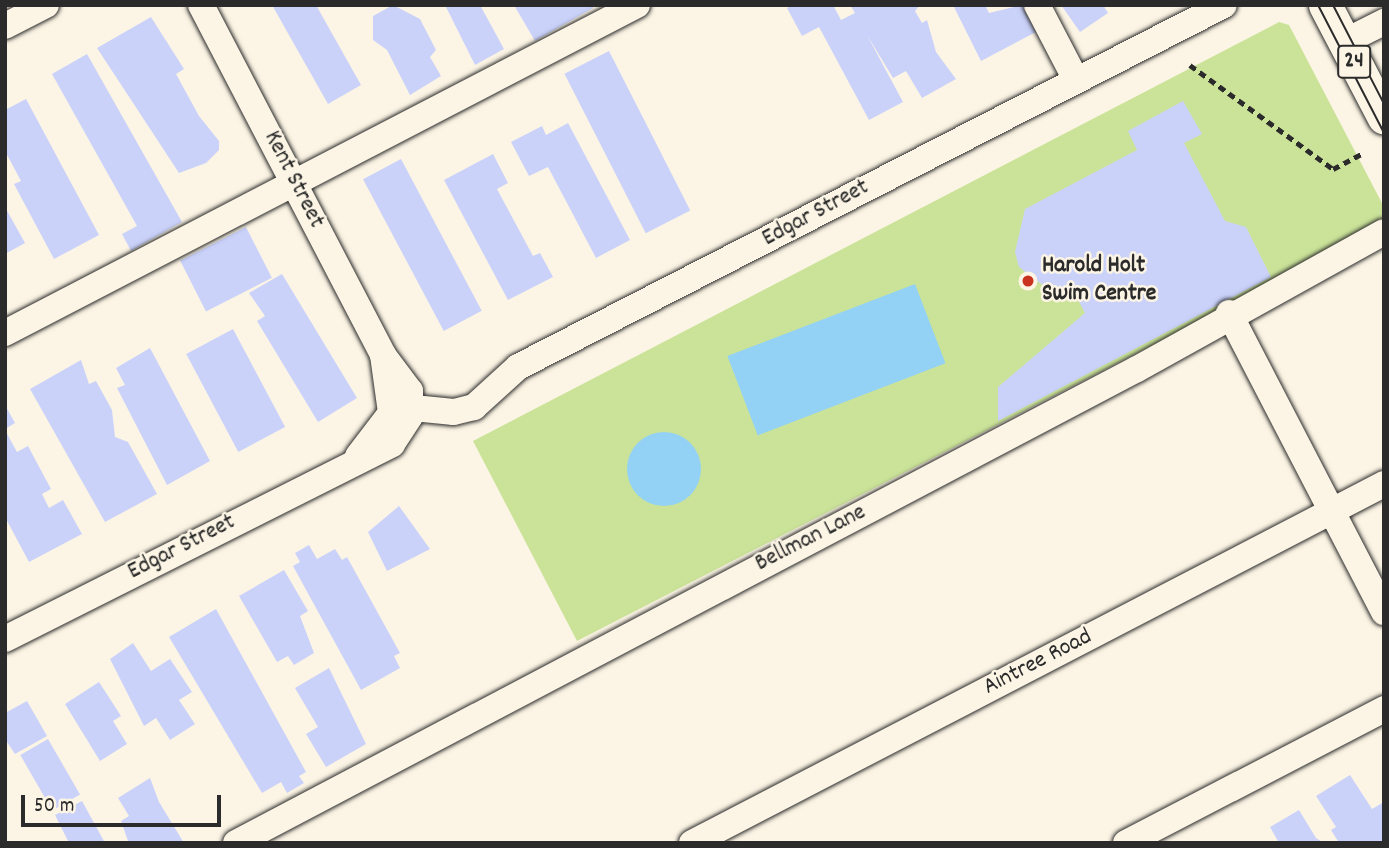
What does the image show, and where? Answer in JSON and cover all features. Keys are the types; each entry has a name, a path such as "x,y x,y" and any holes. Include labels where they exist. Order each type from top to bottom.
{"main road":[{"name":"24","path":"1325,5 1384,118"}],"street":[{"path":"5,26 46,5"},
{"name":"Kent Street","path":"201,5 383,355 402,407"},
{"path":"5,333 637,5"},
{"path":"1037,5 1075,78"},
{"name":"Edgar Street","path":"5,639 358,456 402,407 474,407 518,367 1075,78 1224,5"},
{"path":"1344,42 1384,22"},
{"name":"Bellman Lane","path":"236,843 1137,369 1230,313 1384,232"},
{"path":"1230,313 1384,612"},
{"name":"Aintree Road","path":"692,843 1384,484"},
{"path":"1126,843 1384,709"}],"path":[{"path":"1190,65 1332,169 1361,154"}],"green space":[{"name":"Harold Holt Swim Centre","path":"1279,22 1289,25 1384,207 1384,226 577,641 473,441"}],"water":[{"path":"915,284 945,363 758,435 727,356"},
{"path":"657,432 671,432 685,438 695,448 701,469 695,490 685,500 671,506 657,506 643,500 633,490 627,476 627,462 633,448 643,438"}],"building":[{"path":"272,5 316,5 361,85 328,104"},
{"path":"393,5 420,19 436,50 430,57 441,76 410,95 387,50 373,40 373,16"},
{"path":"445,5 480,5 504,49 475,65"},
{"path":"514,5 592,5 593,8 535,41"},
{"path":"793,5 833,5 841,20 855,13 850,5 920,5 915,11 922,23 927,20 936,52 956,79 922,98 906,71 893,78 867,35 903,102 869,120 819,27 802,36 787,8"},
{"path":"953,5 985,5 989,13 1022,5 1036,32 981,61"},
{"path":"1061,5 1103,5 1108,13 1080,32"},
{"path":"151,17 184,69 176,74 199,116 219,141 219,150 206,163 179,173 97,48"},
{"path":"609,51 690,210 646,233 564,74"},
{"path":"87,54 182,222 131,251 122,234 137,226 52,74"},
{"path":"26,99 99,235 54,259 14,184 21,181 5,151 5,110"},
{"path":"1183,101 1202,134 1184,143 1225,221 1246,227 1271,277 998,421 998,387 1085,313 1075,294 1044,286 1019,267 1015,252 1025,209 1137,150 1128,131"},
{"path":"568,123 630,240 596,258 548,167 529,176 511,142 542,126 546,135"},
{"path":"493,154 508,183 497,189 533,256 540,253 553,277 508,300 444,180"},
{"path":"401,159 482,311 444,331 363,179"},
{"path":"5,207 25,243 5,254"},
{"path":"246,227 272,278 206,311 180,261"},
{"path":"282,274 357,398 318,422 257,321 265,316 249,293"},
{"path":"233,329 285,427 238,452 186,354"},
{"path":"150,348 210,461 167,485 117,388 125,385 116,368"},
{"path":"81,360 89,384 96,381 112,410 115,437 128,442 157,494 105,522 30,389"},
{"path":"5,405 15,423 5,429"},
{"path":"5,430 17,452 28,446 51,489 42,494 49,508 63,500 82,534 29,562 5,517"},
{"path":"399,506 430,549 387,571 368,532"},
{"path":"309,545 317,559 335,549 342,560 347,557 400,653 394,656 400,668 361,690 293,566 300,562 295,553"},
{"path":"284,570 308,611 300,616 314,653 294,665 288,656 277,662 239,596"},
{"path":"216,609 306,772 299,776 304,783 287,793 281,782 262,793 169,637"},
{"path":"133,643 151,671 170,659 192,692 179,700 195,724 170,740 156,718 144,726 110,659"},
{"path":"329,668 366,744 326,767 306,734 318,727 295,688"},
{"path":"99,682 121,716 113,721 127,744 100,761 65,704"},
{"path":"27,701 47,736 15,754 5,739 5,713"},
{"path":"48,739 80,794 52,810 20,755"},
{"path":"1350,775 1372,809 1384,802 1384,843 1339,843 1331,830 1336,827 1316,796"},
{"path":"150,778 159,802 184,843 128,841 121,821 129,816 118,798"},
{"path":"82,801 105,843 69,843 55,815"},
{"path":"1299,810 1316,838 1324,843 1279,843 1270,827"}],"tram line":[{"path":"1318,5 1384,133"},
{"path":"1333,5 1384,104"}],"place":[{"name":"Harold Holt Swim Centre","path":"1028,281"}]}
